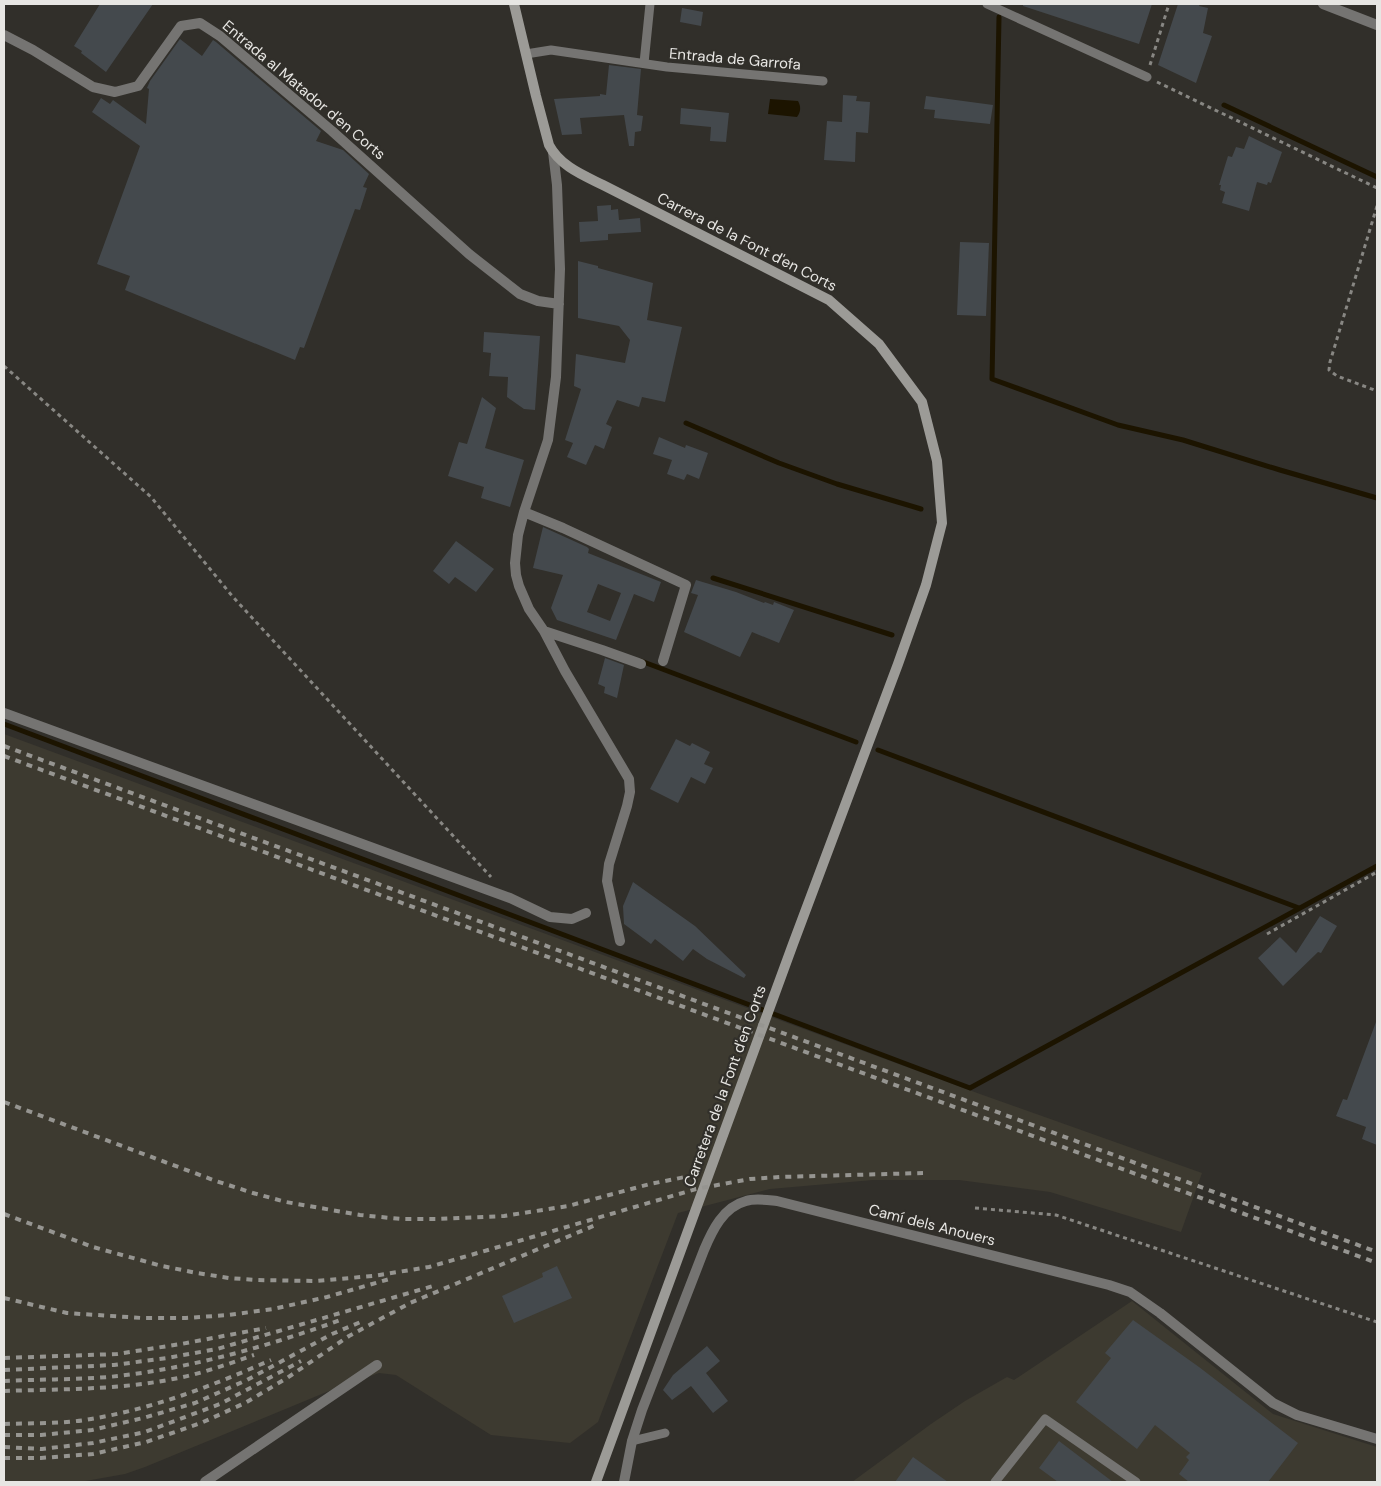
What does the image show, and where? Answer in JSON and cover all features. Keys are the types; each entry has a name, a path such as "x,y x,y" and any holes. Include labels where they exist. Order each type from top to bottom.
{"street":[{"path":"514,4 547,138 553,152 557,185 560,269 556,377 548,440 524,512 514,563 519,586 529,609 544,631 565,671 629,779 630,792 627,806 609,864 607,881 620,941"},
{"path":"1323,4 1377,25"},
{"name":"Entrada al Matador d'en Corts","path":"4,35 33,50 93,87 115,92 138,86 181,26 200,23 220,36 332,131 469,254 520,294 538,301 558,304"},
{"name":"Carrera de la Font d'en Corts","path":"553,152 561,161 585,176 829,300 880,344 922,402 937,462 942,522 926,584 885,700"},
{"path":"524,512 686,585 663,661"},
{"path":"544,631 641,664"},
{"name":"Carretera de la Font d'en Corts","path":"596,1482 793,944 885,700"},
{"path":"4,713 510,898 550,917 572,919 586,913"},
{"name":"Camí dels Anouers","path":"624,1482 632,1441 642,1410 713,1228 732,1208 745,1201 760,1200 777,1201 1109,1285 1130,1292 1160,1313 1273,1403 1297,1415 1377,1439"},
{"path":"205,1482 376,1365"}],"lane":[{"path":"644,63 650,4"},
{"path":"987,4 1146,77"},
{"name":"Entrada de Garrofa","path":"526,54 551,50 667,67 823,81"},
{"path":"995,1482 1045,1418 1136,1482"},
{"path":"632,1441 665,1433"}],"path":[{"path":"1169,4 1146,77 1377,188"},
{"path":"1377,206 1329,370 1337,376 1377,391"},
{"path":"4,366 151,497 233,597 510,898"},
{"path":"1267,934 1377,872"},
{"path":"975,1208 1056,1215 1377,1322"}],"shaded area":[{"path":"770,99 798,101 800,109 797,117 768,114"},
{"path":"4,734 980,1094 1202,1173 1181,1232 1050,1192 959,1180 873,1180 770,1189 678,1213 598,1422 570,1443 491,1435 396,1375 379,1373 329,1391 125,1474 80,1482 4,1482"},
{"path":"1132,1301 1273,1414 1377,1447 1377,1482 852,1482 965,1401 1007,1377 1014,1380"}],"building":[{"path":"100,4 153,4 106,72 74,46"},
{"path":"1023,4 1152,4 1139,44 1023,6"},
{"path":"1178,4 1200,4 1199,6 1208,8 1203,33 1212,36 1196,83 1158,65"},
{"path":"682,8 703,12 701,26 680,22"},
{"path":"180,39 202,56 213,40 216,42 321,131 316,141 343,150 369,174 363,187 367,188 360,210 355,209 304,348 300,347 295,360 125,290 130,276 97,264 140,146 92,112 101,98 110,104 113,100 146,124 149,89 147,88"},
{"path":"609,65 641,69 637,115 643,116 641,131 635,132 634,146 629,146 624,115 580,118 582,134 562,135 554,99 606,95"},
{"path":"843,95 857,96 856,101 870,102 868,133 856,132 855,162 824,160 827,121 842,122"},
{"path":"926,96 993,105 990,124 934,118 935,110 924,109"},
{"path":"681,108 729,113 726,142 710,141 711,127 680,124"},
{"path":"1249,136 1282,152 1271,183 1268,182 1267,185 1257,182 1249,211 1222,203 1225,192 1220,190 1221,185 1219,185 1228,156 1232,157 1236,147 1244,149"},
{"path":"611,205 611,210 618,209 619,220 640,218 641,232 608,234 608,240 580,242 579,222 598,221 597,206"},
{"path":"960,242 989,243 986,316 957,315"},
{"path":"578,261 653,283 647,320 682,327 665,402 642,397 639,407 617,400 606,424 612,427 604,449 595,445 586,465 567,457 573,443 565,440 581,389 574,386 576,354 625,363 630,340 619,326 578,318"},
{"path":"484,332 540,336 535,410 524,409 507,397 508,377 489,376 491,353 483,352"},
{"path":"482,397 496,408 485,448 524,460 510,507 481,498 484,487 448,476 459,442 467,444"},
{"path":"659,437 685,448 686,445 708,453 699,479 687,474 684,480 667,474 672,460 653,454"},
{"path":"543,527 587,547 589,549 588,553 661,582 654,602 634,594 616,640 557,620 551,608 563,575 533,568","holes":["598,584 621,593 610,621 587,612"]},
{"path":"456,541 494,569 476,592 455,577 449,584 433,571"},
{"path":"696,580 764,603 773,605 774,602 794,610 779,643 752,632 740,657 684,632 698,595 691,593"},
{"path":"605,658 624,665 617,698 604,693 605,687 598,684"},
{"path":"676,739 690,746 692,743 710,752 704,764 713,768 705,784 691,777 678,803 650,789"},
{"path":"633,882 695,926 746,975 744,978 707,959 693,949 683,961 655,939 651,944 624,924 623,906"},
{"path":"1320,916 1337,926 1321,953 1318,952 1283,986 1258,958 1280,937 1296,953"},
{"path":"1376,1022 1377,1145 1362,1139 1366,1127 1336,1116 1343,1099 1347,1100"},
{"path":"557,1266 572,1298 514,1323 502,1296 543,1277 542,1273"},
{"path":"1133,1320 1199,1367 1298,1443 1268,1482 1189,1482 1179,1474 1189,1460 1186,1457 1190,1453 1155,1425 1137,1449 1076,1402 1111,1358 1105,1353"},
{"path":"707,1346 720,1361 706,1373 728,1401 713,1413 691,1386 672,1400 663,1390 673,1375"},
{"path":"1059,1441 1113,1482 1058,1482 1039,1468"},
{"path":"913,1457 948,1482 895,1482"}],"waterway":[{"path":"999,17 992,379 1118,425 1183,440 1377,498"},
{"path":"1224,105 1377,177"},
{"path":"686,423 779,463 837,484 921,509"},
{"path":"713,578 892,635"},
{"path":"641,661 856,742"},
{"path":"4,724 970,1088 1377,866"},
{"path":"878,750 1299,908"}],"railway":[{"path":"4,746 1377,1252"},
{"path":"4,756 1377,1263"},
{"path":"4,1102 253,1193 286,1202 360,1215 401,1219 504,1216 568,1206 650,1184 690,1176"},
{"path":"4,1214 93,1247 162,1266 229,1278 315,1281 373,1276 429,1267 696,1189 750,1179 923,1173"},
{"path":"4,1458 41,1458 93,1454 146,1442 201,1423 245,1403 287,1378 349,1336 410,1303 598,1224"},
{"path":"4,1298 67,1313 142,1318 186,1318 273,1309 327,1297 393,1278"},
{"path":"4,1370 114,1365 217,1349 433,1286"},
{"path":"4,1381 76,1379 158,1370 239,1352 343,1319"},
{"path":"4,1435 41,1435 92,1430 195,1403 247,1380 332,1334 363,1321"},
{"path":"4,1358 117,1354 266,1328"},
{"path":"4,1391 89,1388 152,1383 214,1369 254,1355"},
{"path":"4,1424 70,1422 138,1409 227,1379 271,1360"},
{"path":"4,1447 42,1449 93,1443 145,1432 220,1404 301,1361"}]}
